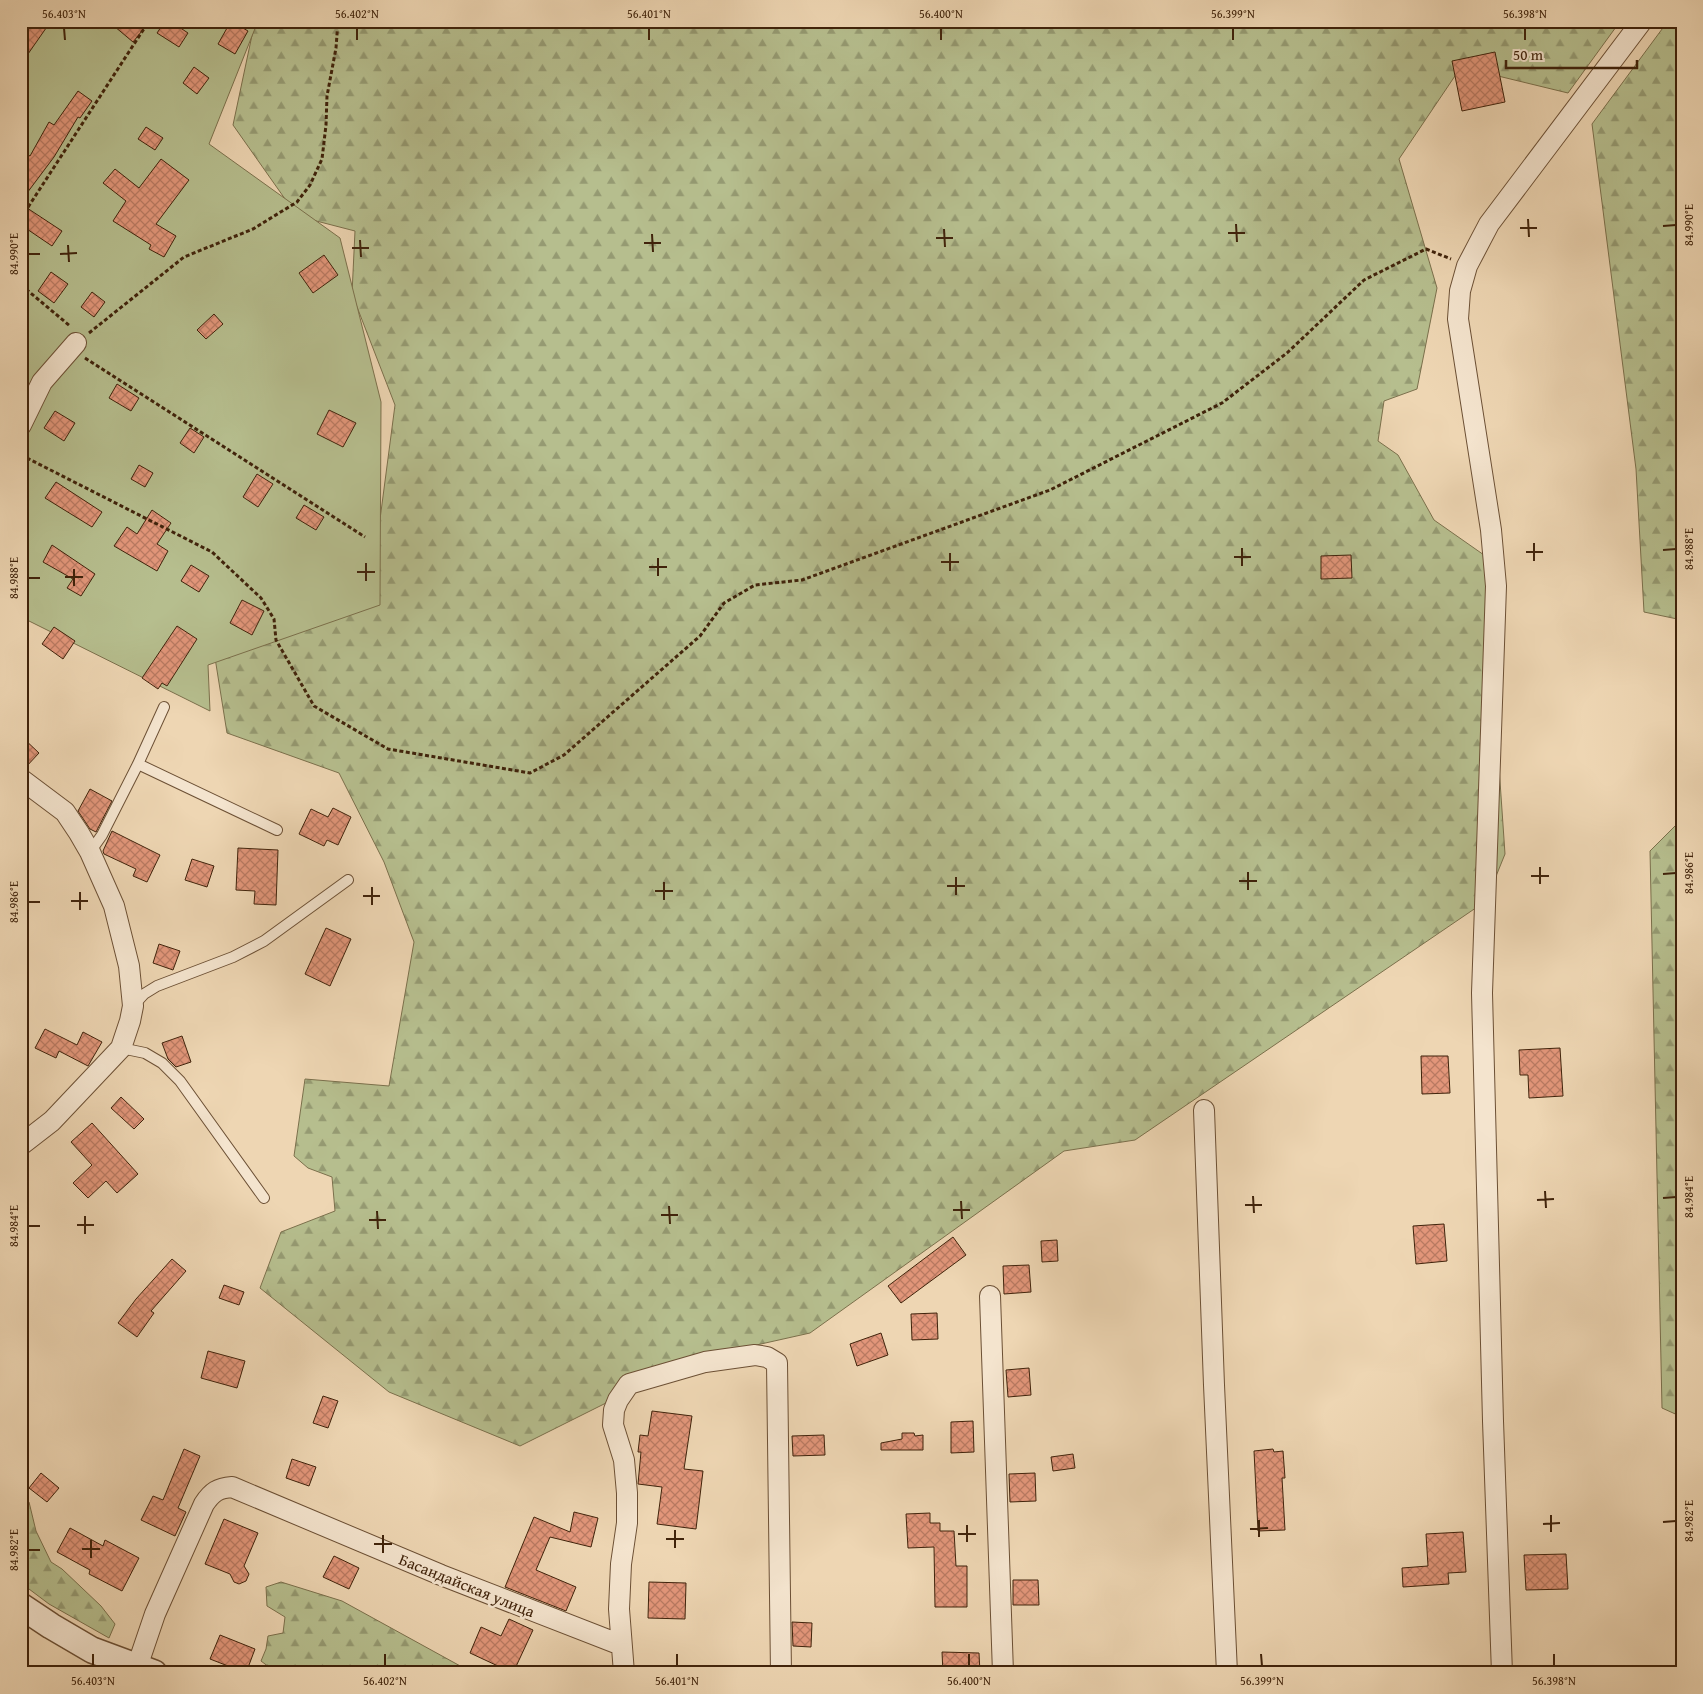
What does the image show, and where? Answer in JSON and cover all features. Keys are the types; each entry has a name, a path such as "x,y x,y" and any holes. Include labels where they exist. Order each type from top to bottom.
{"street":[{"path":"1502,1673 1493,1421 1482,993 1496,586 1491,530 1458,319 1460,291 1467,266 1489,224 1642,21"},
{"path":"21,425 42,382 76,343"},
{"path":"21,779 65,812 90,852 114,906 129,966 133,1006 121,1048 52,1121 21,1145"},
{"path":"1204,1110 1227,1673"},
{"path":"990,1296 1004,1673"},
{"path":"624,1673 619,1609 621,1564 627,1523 627,1494 624,1460 613,1425 614,1410 618,1400 629,1384 705,1362 755,1355 767,1357 777,1363 781,1673"},
{"name":"Басандайская улица","path":"21,1606 92,1650 146,1670 155,1614 204,1504 212,1492 221,1488 232,1487 441,1576 621,1645"}],"lane":[{"path":"90,852 102,835 164,707"},
{"path":"138,764 276,830"},
{"path":"133,1006 144,994 156,986 233,957 264,941 348,880"},
{"path":"121,1048 145,1054 162,1063 180,1081 264,1198"}],"path":[{"path":"21,218 149,21"},
{"path":"76,343 184,257 253,229 296,202 310,185 322,159 327,96 336,48 338,21"},
{"path":"21,455 212,552 261,598 274,619 276,640 314,706 388,749 530,773 564,755 700,636 724,603 756,585 802,580 1050,490 1222,403 1287,353 1364,280 1426,249 1467,266"},
{"path":"21,285 72,328 76,343 84,357 365,537"}],"green space":[{"path":"21,21 258,21 209,144 340,238 381,402 380,605 208,665 210,711 21,617"},
{"path":"255,21 1608,21 1616,27 1568,93 1461,67 1399,159 1437,288 1417,389 1384,401 1378,441 1398,455 1434,520 1494,562 1491,650 1505,854 1486,901 1135,1140 1064,1151 810,1333 694,1359 520,1446 389,1392 260,1288 281,1232 335,1211 332,1177 308,1168 294,1156 305,1079 389,1086 414,942 384,862 339,773 227,733 212,639 371,588 395,405 352,294 355,231 297,216 233,125"},
{"path":"1668,21 1682,21 1682,620 1644,612 1636,469 1592,124"},
{"path":"1682,819 1682,1417 1662,1408 1650,851"},
{"path":"21,1497 29,1502 36,1531 51,1562 62,1569 101,1606 115,1624 109,1638 49,1604 21,1583"},
{"path":"281,1582 342,1601 473,1673 277,1673 261,1661 266,1649 268,1636 283,1633 285,1617 267,1606 266,1587"}],"building":[{"path":"27,21 51,21 21,64 21,30"},
{"path":"108,21 150,21 133,42"},
{"path":"165,21 170,21 188,33 179,47 157,33"},
{"path":"231,21 248,31 235,54 218,44"},
{"path":"1495,52 1505,102 1462,111 1452,61"},
{"path":"194,67 209,78 197,94 183,83"},
{"path":"78,91 92,101 80,118 78,117 54,157 21,201 21,164 28,155 30,156 49,122 54,125"},
{"path":"146,127 163,138 155,150 138,139"},
{"path":"161,159 189,180 156,224 176,236 164,257 149,249 151,245 113,221 126,201 103,183 115,169 139,188"},
{"path":"21,204 62,231 52,246 21,225"},
{"path":"324,255 338,275 313,293 299,273"},
{"path":"51,272 68,284 54,303 38,291"},
{"path":"92,292 105,302 94,317 81,307"},
{"path":"214,314 223,324 206,339 197,330"},
{"path":"117,384 139,398 131,411 109,398"},
{"path":"329,410 356,423 343,447 317,434"},
{"path":"55,411 75,423 64,441 44,428"},
{"path":"190,428 204,437 194,453 180,443"},
{"path":"139,465 153,473 145,487 131,479"},
{"path":"257,474 273,484 258,507 243,497"},
{"path":"56,482 102,512 92,527 45,498"},
{"path":"304,505 324,517 316,530 296,518"},
{"path":"152,510 171,523 157,544 168,551 157,571 114,546 127,527 137,534"},
{"path":"52,545 95,574 81,596 67,588 73,579 43,562"},
{"path":"1351,555 1352,578 1321,579 1321,556"},
{"path":"191,565 209,576 199,592 181,581"},
{"path":"242,600 264,611 252,635 230,623"},
{"path":"177,626 197,639 167,686 162,683 158,689 142,678"},
{"path":"54,627 75,641 63,659 42,644"},
{"path":"21,736 39,753 25,768 21,767"},
{"path":"90,789 112,801 96,832 90,829 78,811"},
{"path":"333,808 351,817 338,845 327,840 324,846 299,834 311,809 328,817"},
{"path":"112,831 160,855 147,882 133,876 136,869 104,854 103,851"},
{"path":"238,848 278,850 276,905 254,904 255,891 236,890"},
{"path":"192,859 214,866 207,887 185,880"},
{"path":"326,928 351,939 330,986 305,974"},
{"path":"159,944 180,951 173,970 153,963"},
{"path":"45,1029 77,1045 83,1032 102,1042 88,1066 59,1051 56,1058 35,1048"},
{"path":"182,1036 191,1062 176,1067 168,1059 162,1043"},
{"path":"1560,1048 1563,1096 1529,1098 1528,1075 1520,1075 1519,1050"},
{"path":"1421,1056 1448,1056 1450,1093 1422,1094"},
{"path":"121,1097 144,1119 134,1129 111,1108"},
{"path":"92,1123 138,1174 117,1193 106,1181 88,1198 73,1183 92,1165 71,1142"},
{"path":"1444,1224 1447,1261 1416,1264 1413,1226"},
{"path":"953,1237 966,1255 901,1303 888,1286"},
{"path":"1057,1240 1058,1261 1042,1262 1041,1241"},
{"path":"172,1259 186,1271 151,1311 154,1313 137,1337 118,1323 136,1299"},
{"path":"1029,1265 1031,1292 1004,1294 1003,1266"},
{"path":"224,1285 244,1292 239,1305 219,1298"},
{"path":"937,1313 938,1339 912,1340 911,1314"},
{"path":"881,1333 888,1355 857,1366 850,1344"},
{"path":"208,1351 245,1361 237,1388 201,1378"},
{"path":"1029,1368 1031,1395 1008,1397 1006,1370"},
{"path":"323,1396 338,1401 328,1428 313,1423"},
{"path":"652,1411 692,1416 684,1469 703,1471 696,1529 657,1524 662,1487 638,1484 641,1452 638,1452 640,1435 648,1436"},
{"path":"973,1421 974,1452 951,1453 951,1422"},
{"path":"902,1433 914,1433 915,1436 923,1435 923,1450 881,1450 881,1443 902,1439"},
{"path":"824,1435 825,1455 793,1456 792,1436"},
{"path":"184,1449 200,1456 178,1508 186,1512 175,1536 141,1520 153,1496 163,1500"},
{"path":"1273,1449 1274,1452 1283,1451 1285,1478 1282,1478 1285,1530 1258,1531 1254,1451"},
{"path":"1073,1454 1075,1468 1053,1471 1051,1457"},
{"path":"292,1459 316,1467 309,1486 286,1478"},
{"path":"41,1473 59,1488 47,1502 29,1488"},
{"path":"1035,1473 1036,1501 1010,1502 1009,1474"},
{"path":"574,1512 598,1518 591,1547 550,1537 536,1570 576,1587 566,1611 505,1587 534,1517 570,1532"},
{"path":"930,1513 930,1523 940,1523 940,1531 954,1531 956,1566 967,1566 967,1607 935,1607 934,1547 908,1548 906,1514"},
{"path":"224,1519 258,1533 244,1566 249,1574 246,1581 239,1584 234,1582 230,1574 205,1564"},
{"path":"70,1528 103,1546 105,1540 139,1558 122,1591 89,1574 90,1570 57,1552"},
{"path":"1463,1532 1466,1572 1448,1573 1449,1584 1403,1587 1402,1568 1428,1566 1426,1534"},
{"path":"1566,1554 1568,1589 1526,1590 1524,1555"},
{"path":"334,1556 359,1568 349,1589 323,1577"},
{"path":"1013,1580 1038,1580 1039,1605 1013,1605"},
{"path":"649,1582 686,1583 685,1619 648,1618"},
{"path":"509,1619 533,1630 513,1673 470,1653 481,1627 501,1636"},
{"path":"792,1622 812,1623 811,1647 793,1646"},
{"path":"220,1635 255,1649 246,1673 210,1659"},
{"path":"942,1652 979,1653 980,1673 943,1673"}]}
